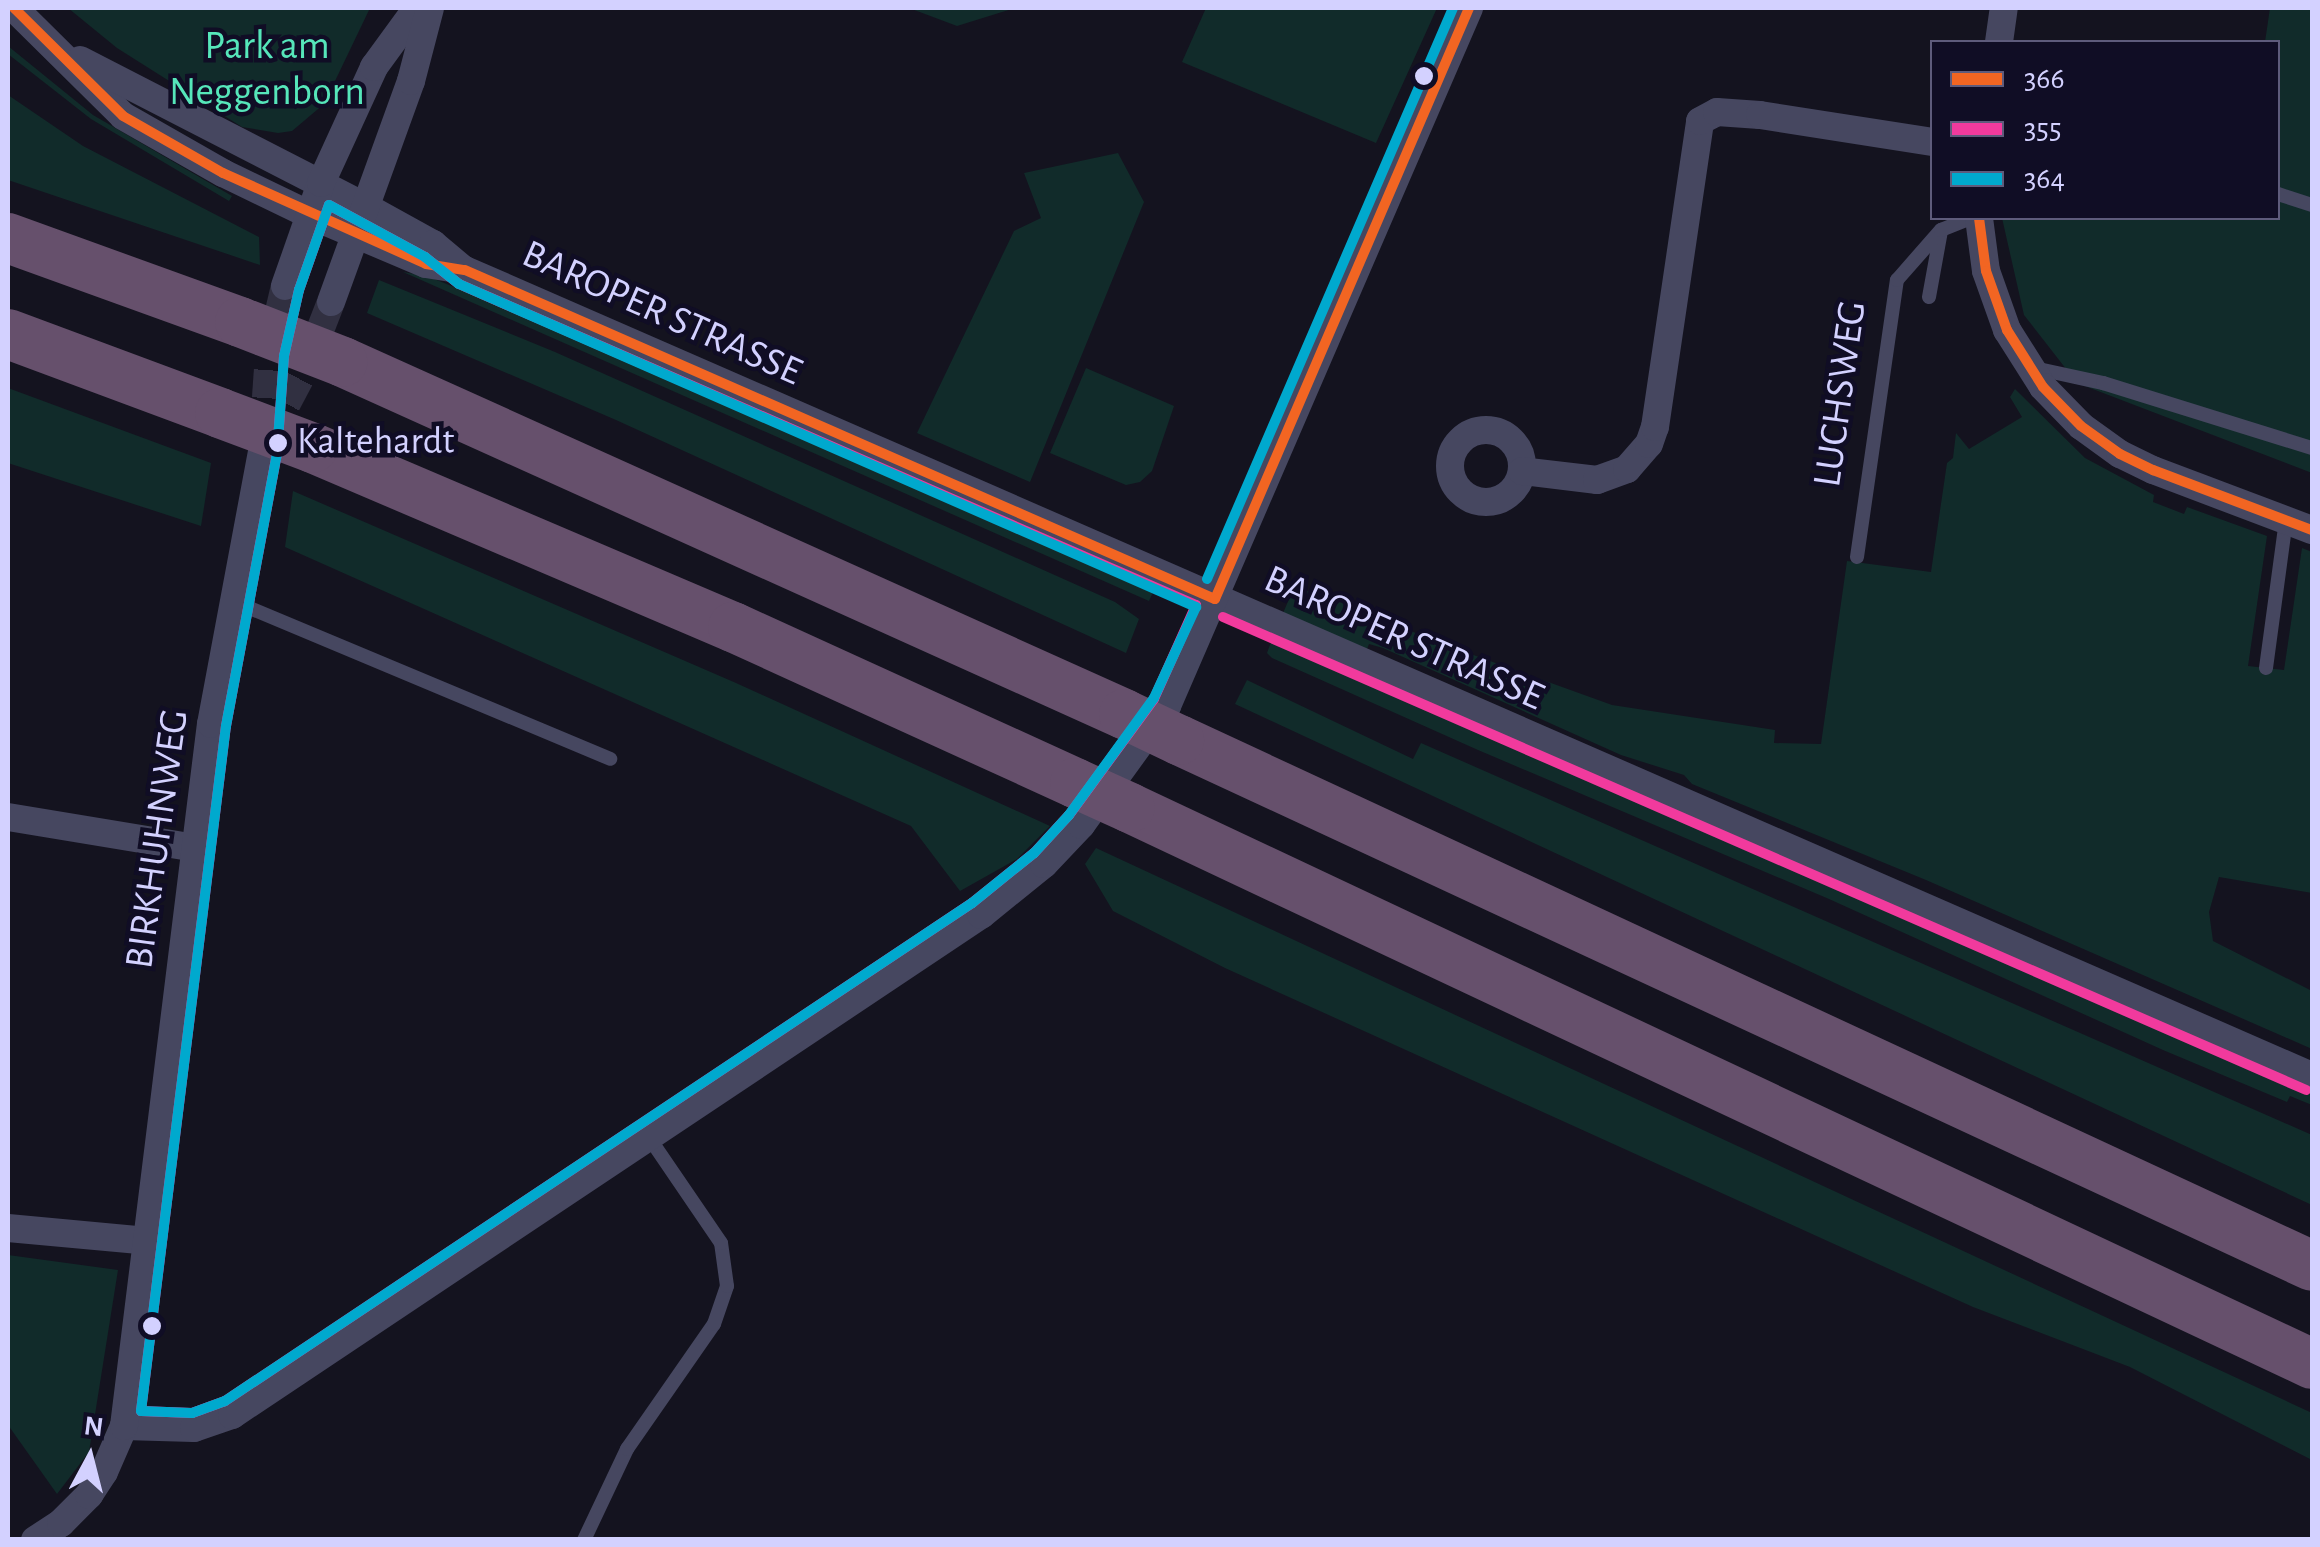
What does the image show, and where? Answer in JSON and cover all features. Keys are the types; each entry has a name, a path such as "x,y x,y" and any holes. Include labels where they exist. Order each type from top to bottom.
{"highway":[{"path":"8,238 344,362 1124,714 2312,1266"},
{"path":"8,334 313,448 751,635 1130,808 2312,1364"}],"street":[{"name":"BAROPER STRASSE","path":"14,8 123,116 222,174 310,215 426,264 465,270 2312,1076"},
{"path":"285,286 321,184 374,67 416,8"},
{"path":"332,302 411,81 430,8"},
{"path":"124,1426 194,1428 232,1415 981,915 1044,864 1081,825 1167,706 1469,8"},
{"path":"1999,40 2004,8"},
{"name":"BAROPER STRASSE","path":"59,50 366,207 433,244 465,270"},
{"path":"1522,471 1597,480 1627,469 1649,444 1656,427 1700,121 1717,112 1760,115 1930,142"},
{"path":"1979,220 1992,294 2029,367 2080,426 2120,454 2299,525"},
{"name":"BIRKHUHNWEG","path":"36,1540 88,1495 104,1472 124,1426 195,848 232,600 262,451"},
{"path":"8,817 195,848"},
{"path":"8,1228 147,1241"}],"lane":[{"path":"2280,195 2312,206"},
{"name":"LUCHSWEG","path":"1857,557 1897,280 1942,230 1965,220"},
{"path":"1929,297 1942,230"},
{"path":"2029,367 2103,383 2312,448"},
{"path":"2266,668 2299,525"},
{"path":"232,600 610,759"},
{"path":"584,1540 626,1449 714,1324 727,1286 721,1243 650,1139"}],"green space":[{"name":"Park am Neggenborn","path":"68,8 370,8 324,104 292,131 278,133 242,127 117,48"},
{"path":"909,8 1015,8 957,26"},
{"path":"1206,8 1437,8 1376,143 1182,62"},
{"path":"2270,8 2312,8 2312,473 2077,383 2024,315 2002,220 2280,220 2280,40 2265,40"},
{"path":"8,46 93,115 232,196 229,201 91,119 8,54"},
{"path":"8,95 83,146 259,237 260,265 8,180"},
{"path":"1118,153 1144,202 1030,482 917,433 1014,231 1041,218 1024,173"},
{"path":"403,272 427,276 538,321 1154,590 1149,601"},
{"path":"379,280 555,352 1115,602 1139,619 1126,653 616,420 367,313"},
{"path":"1086,368 1174,406 1152,471 1140,482 1126,485 1050,453"},
{"path":"8,388 211,463 201,526 8,463"},
{"path":"2015,389 2085,458 2154,495 2153,502 2184,514 2187,507 2267,536 2248,666 2284,670 2302,548 2312,552 2312,893 2219,877 2209,912 2213,941 2312,991 2312,1049 1926,880 1692,784 1684,775 1621,755 1383,648 1369,644 1367,649 1283,613 1294,588 1327,595 1432,640 1612,705 1775,730 1774,743 1821,744 1847,561 1931,572 1947,463 1953,458 1956,433 1969,449 2022,417 2010,397"},
{"path":"293,491 736,683 1050,826 1017,859 960,891 911,826 285,547"},
{"path":"1271,642 2312,1093 2312,1105 2290,1096 2287,1102 2163,1050 1829,899 1478,750 1272,658 1267,653"},
{"path":"1247,680 1413,759 1421,743 2312,1135 2312,1205 1235,704"},
{"path":"1096,848 2312,1413 2312,1460 2130,1367 1973,1307 1225,968 1113,911 1085,864"},
{"path":"8,1255 118,1270 89,1452 57,1494 8,1425"}],"tunnel":[{"path":"263,440 269,354 285,286"},
{"path":"267,441 305,369 331,302"}],"transit line":[{"name":"366","path":"14,8 123,116 223,173 426,264 465,270 1215,599"},
{"name":"364","path":"1207,579 1453,8"},
{"name":"366","path":"1215,599 1469,8"},
{"name":"355","path":"329,205 425,257 459,284 1196,605 1154,699 1069,815 1034,853 972,903 225,1401 192,1413 141,1411 226,726 277,454 284,356 299,290 329,205"},
{"name":"364","path":"329,205 425,257 459,284 1196,607 1154,698 1069,815 1034,853 972,903 225,1401 192,1413 141,1411 226,726 277,454 284,356 299,290 329,205"},
{"name":"366","path":"1979,220 1986,271 2007,330 2043,387 2081,426 2120,454 2153,470 2312,530"},
{"name":"355","path":"1223,617 2306,1090"}],"place":[{"name":"Kaltehardt","path":"278,443"}]}
